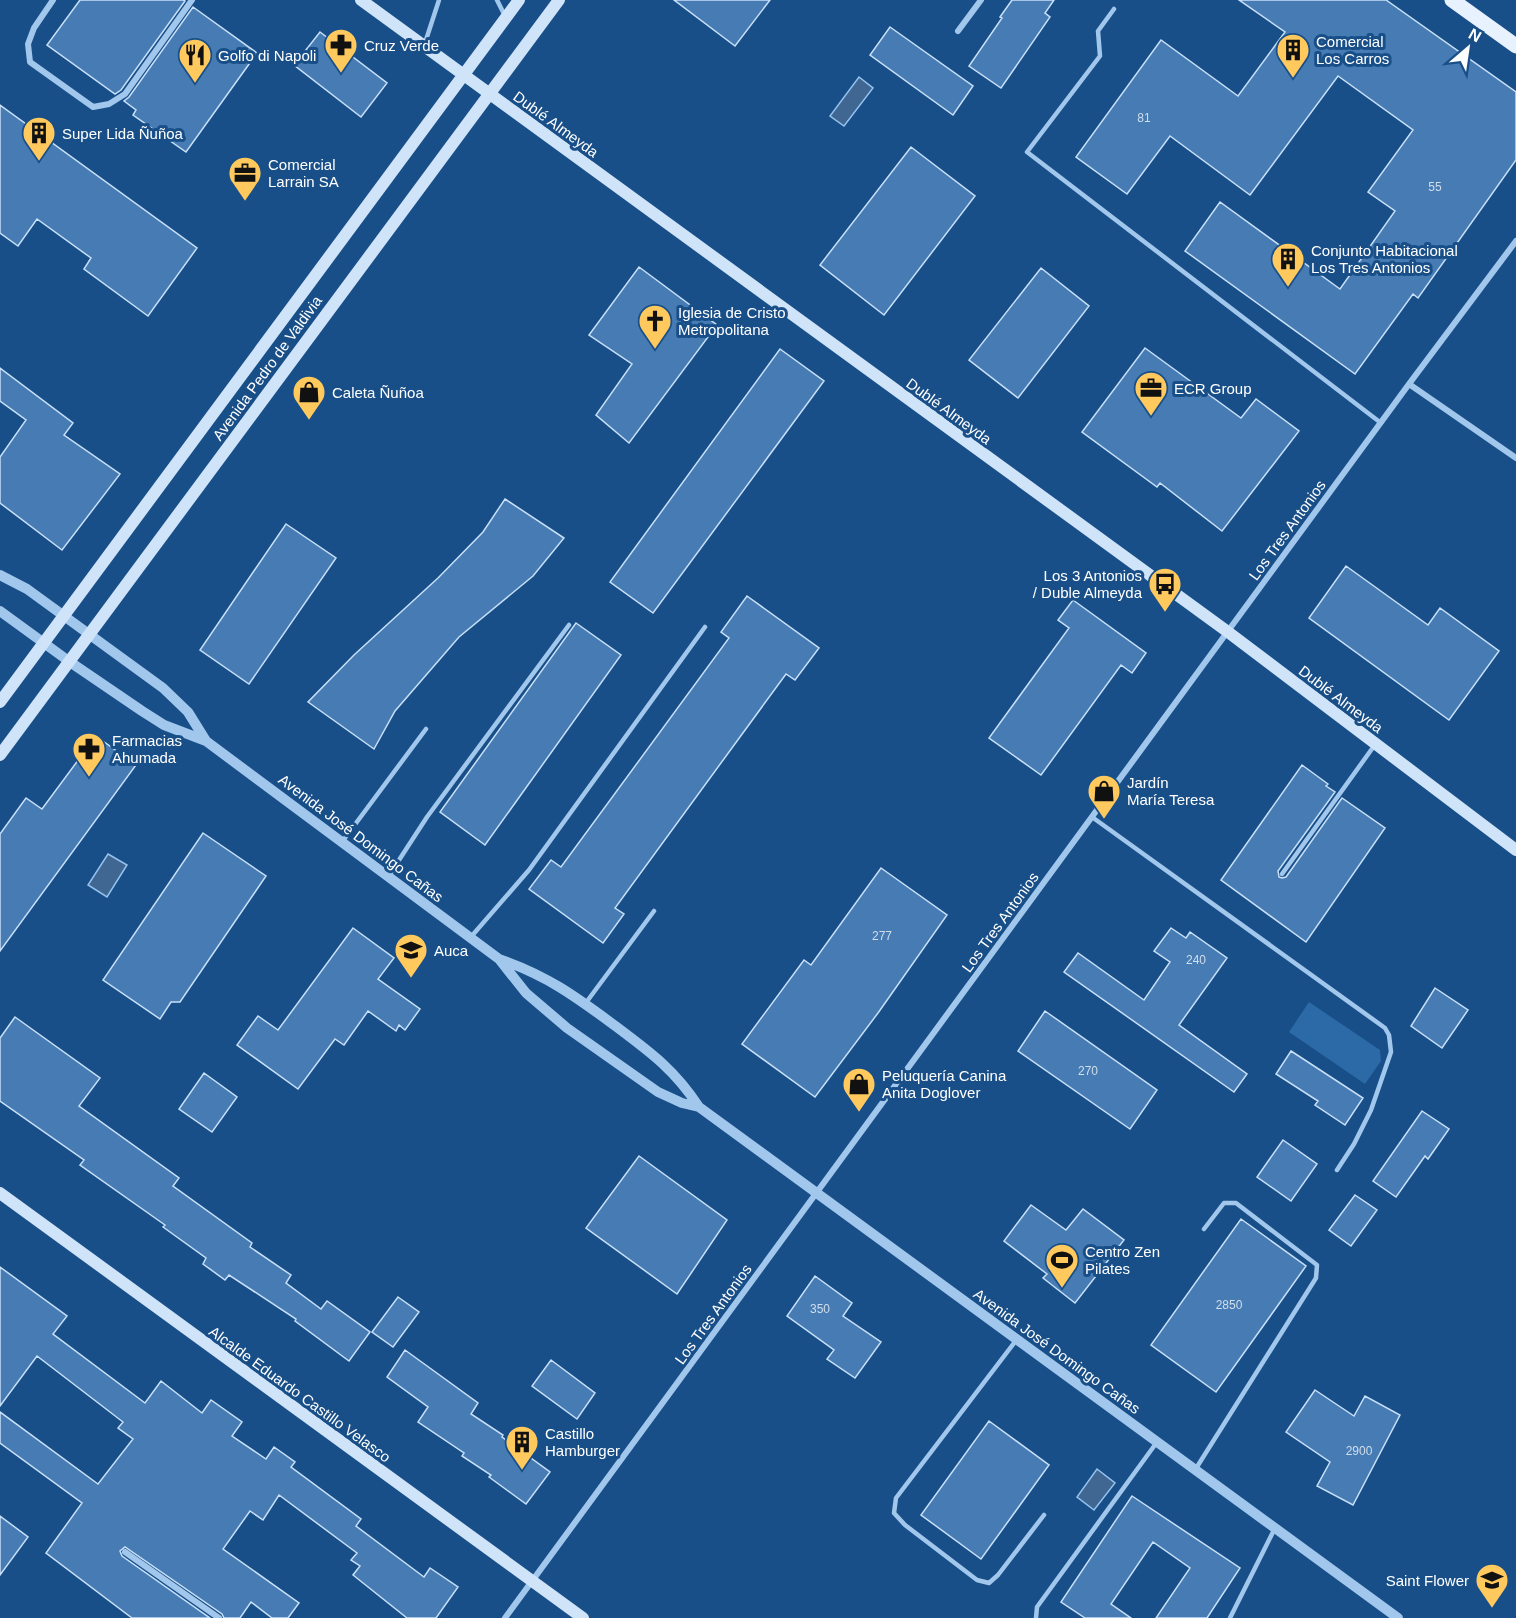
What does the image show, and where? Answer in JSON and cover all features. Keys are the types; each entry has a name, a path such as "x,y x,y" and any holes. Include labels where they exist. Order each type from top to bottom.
{"main road":[{"name":"Dublé Almeyda","path":"361,0 1228,632 1516,850"},
{"name":"Avenida Pedro de Valdivia","path":"0,702 519,0"},
{"name":"Avenida Pedro de Valdivia","path":"0,755 559,0"},
{"path":"1452,0 1516,46"},
{"name":"Alcalde Eduardo Castillo Velasco","path":"0,1193 583,1618"}],"street":[{"path":"53,0 34,28 28,44 30,62 93,107 109,104 125,94 192,0"},
{"path":"958,31 981,0"},
{"name":"Los Tres Antonios","path":"504,1618 1516,241"},
{"path":"1409,384 1516,458"},
{"name":"Avenida José Domingo Cañas","path":"0,575 27,589 64,615 176,699 198,726 206,741"},
{"name":"Avenida José Domingo Cañas","path":"0,611 70,662 164,725 206,741 499,959 558,985 585,1004 660,1059 685,1086 699,1107 1398,1618"},
{"name":"Avenida José Domingo Cañas","path":"499,959 526,993 567,1028 658,1092 682,1103 699,1107"},
{"path":"125,1552 219,1618"}],"lane":[{"path":"424,47 439,0"},
{"path":"497,0 506,18"},
{"path":"1114,9 1098,31 1100,56 1027,152 1381,423"},
{"path":"388,877 427,817 568,625"},
{"path":"470,938 529,870 705,627"},
{"path":"342,842 426,729"},
{"path":"1282,874 1376,744"},
{"path":"1092,817 1385,1028 1389,1035 1391,1052 1375,1100 1362,1130 1337,1170"},
{"path":"585,1004 654,910"},
{"path":"1195,1470 1316,1278 1317,1265 1236,1203 1224,1203 1204,1229"},
{"path":"1017,1339 896,1498 894,1514 977,1580 989,1583 998,1575 1044,1515"},
{"path":"1036,1618 1037,1607 1157,1442"},
{"path":"1230,1618 1275,1528"}],"shaded area":[{"path":"859,77 873,88 844,126 830,116"},
{"path":"108,854 127,865 107,897 88,885"},
{"path":"1309,1002 1380,1050 1381,1061 1365,1084 1289,1032"},
{"path":"1097,1469 1115,1483 1094,1510 1077,1497"}],"building":[{"path":"80,0 185,1 121,90 115,94 47,45"},
{"path":"674,0 770,0 735,46"},
{"path":"1012,0 1054,0 1045,13 1050,17 1001,88 969,66"},
{"path":"1239,0 1386,0 1516,92 1516,160 1418,298 1413,294 1355,374 1185,251 1220,202 1340,289 1395,211 1368,192 1413,130 1338,76 1250,195 1170,136 1127,194 1076,157 1161,40 1238,96 1285,32"},
{"name":"Golfo di Napoli","path":"193,7 257,53 186,152 133,115 136,110 124,101"},
{"path":"890,27 973,86 953,115 870,55"},
{"name":"Cruz Verde","path":"320,32 387,83 361,117 294,65"},
{"name":"Super Lida Ñuñoa","path":"0,105 197,248 148,316 84,269 91,258 37,219 18,246 0,233"},
{"path":"911,147 975,196 884,315 820,265"},
{"name":"Iglesia de Cristo Metropolitana","path":"639,267 717,325 629,443 596,415 632,364 589,335"},
{"path":"1041,268 1089,306 1018,398 969,360"},
{"path":"1145,348 1241,418 1256,399 1299,431 1222,531 1160,483 1157,487 1082,432"},
{"path":"780,349 824,381 653,613 610,582"},
{"path":"0,368 73,423 64,435 120,474 62,550 0,503 0,457 26,420 0,401"},
{"path":"505,499 564,538 533,576 459,637 395,711 374,749 308,702 483,532"},
{"path":"286,524 336,558 249,684 200,650"},
{"path":"1346,566 1428,625 1440,608 1499,651 1449,720 1309,618"},
{"path":"747,596 819,648 795,680 786,674 615,908 624,914 603,943 529,889 551,860 561,867 729,638 721,632"},
{"path":"1073,600 1146,653 1132,673 1121,665 1041,775 989,738 1069,628 1058,620"},
{"path":"576,623 621,655 485,845 440,812"},
{"path":"96,736 136,765 0,951 0,834 26,798 42,809"},
{"path":"1302,765 1335,792 1278,871 1279,877 1286,877 1342,798 1385,828 1306,942 1221,880"},
{"path":"203,833 266,876 180,1002 171,1002 160,1019 103,980"},
{"path":"881,868 947,915 815,1097 742,1044 804,960 811,965"},
{"path":"353,928 394,958 378,979 420,1009 405,1030 399,1025 396,1031 368,1011 344,1045 335,1039 298,1089 237,1045 258,1016 278,1030"},
{"path":"1171,928 1186,938 1190,932 1227,958 1179,1025 1247,1074 1234,1092 1064,972 1078,953 1144,1000 1170,962 1154,951"},
{"path":"1435,988 1468,1010 1442,1048 1411,1026"},
{"path":"1045,1011 1157,1090 1130,1129 1018,1051"},
{"path":"15,1017 100,1078 79,1106 179,1178 173,1186 252,1243 250,1247 291,1275 286,1283 321,1309 327,1301 370,1332 349,1361 295,1321 296,1319 229,1275 225,1280 203,1264 206,1258 163,1227 165,1225 80,1165 84,1160 0,1101 0,1038"},
{"path":"1291,1051 1363,1098 1345,1125 1315,1105 1318,1101 1276,1074"},
{"path":"204,1073 237,1097 212,1132 179,1109"},
{"path":"1422,1111 1449,1129 1428,1159 1425,1156 1396,1197 1373,1181"},
{"path":"1283,1140 1317,1164 1291,1201 1257,1177"},
{"path":"639,1156 727,1220 677,1294 586,1228"},
{"path":"1355,1195 1377,1210 1351,1246 1329,1230"},
{"path":"1031,1205 1066,1230 1083,1209 1124,1240 1075,1303 1043,1278 1047,1274 1004,1241"},
{"path":"1241,1219 1306,1266 1216,1392 1151,1345"},
{"path":"0,1267 67,1316 53,1334 145,1403 161,1381 202,1413 211,1400 242,1422 232,1436 266,1459 274,1447 295,1462 291,1467 361,1519 356,1526 424,1577 430,1568 458,1587 436,1618 407,1618 353,1575 360,1566 351,1560 357,1553 279,1495 263,1520 250,1511 223,1549 299,1603 288,1618 272,1618 251,1602 240,1618 224,1618 222,1614 125,1547 120,1551 122,1556 210,1618 132,1618 46,1553 82,1503 0,1443 0,1412 98,1484 133,1439 118,1428 123,1422 37,1356 0,1406"},
{"path":"815,1276 852,1303 843,1316 881,1342 855,1378 827,1359 834,1350 787,1316"},
{"path":"398,1297 419,1312 393,1347 372,1332"},
{"path":"405,1350 478,1403 471,1414 503,1435 502,1437 550,1472 526,1504 489,1477 491,1475 462,1456 464,1453 418,1422 428,1407 387,1377"},
{"path":"551,1360 595,1393 577,1419 532,1386"},
{"path":"1315,1390 1354,1416 1365,1396 1400,1415 1353,1505 1317,1486 1330,1462 1286,1432"},
{"path":"989,1421 1049,1465 981,1559 921,1515"},
{"path":"1132,1496 1240,1568 1207,1618 1156,1618 1190,1568 1153,1542 1111,1604 1131,1618 1085,1618 1061,1602"},
{"path":"0,1516 28,1537 0,1575"}],"place":[{"name":"Cruz Verde","path":"341,74"},
{"name":"Comercial Los Carros","path":"1293,79"},
{"name":"Golfo di Napoli","path":"195,84"},
{"name":"Super Lida Ñuñoa","path":"39,162"},
{"name":"Comercial Larrain SA","path":"245,202"},
{"name":"Conjunto Habitacional Los Tres Antonios","path":"1288,288"},
{"name":"Iglesia de Cristo Metropolitana","path":"655,350"},
{"name":"ECR Group","path":"1151,417"},
{"name":"Caleta Ñuñoa","path":"309,421"},
{"name":"Los 3 Antonios / Duble Almeyda","path":"1165,613"},
{"name":"Farmacias Ahumada","path":"89,778"},
{"name":"Jardín María Teresa","path":"1104,820"},
{"name":"Auca","path":"411,979"},
{"name":"Peluquería Canina Anita Doglover","path":"859,1113"},
{"name":"Centro Zen Pilates","path":"1062,1289"},
{"name":"Castillo Hamburger","path":"522,1471"},
{"name":"Saint Flower","path":"1492,1609"}]}
